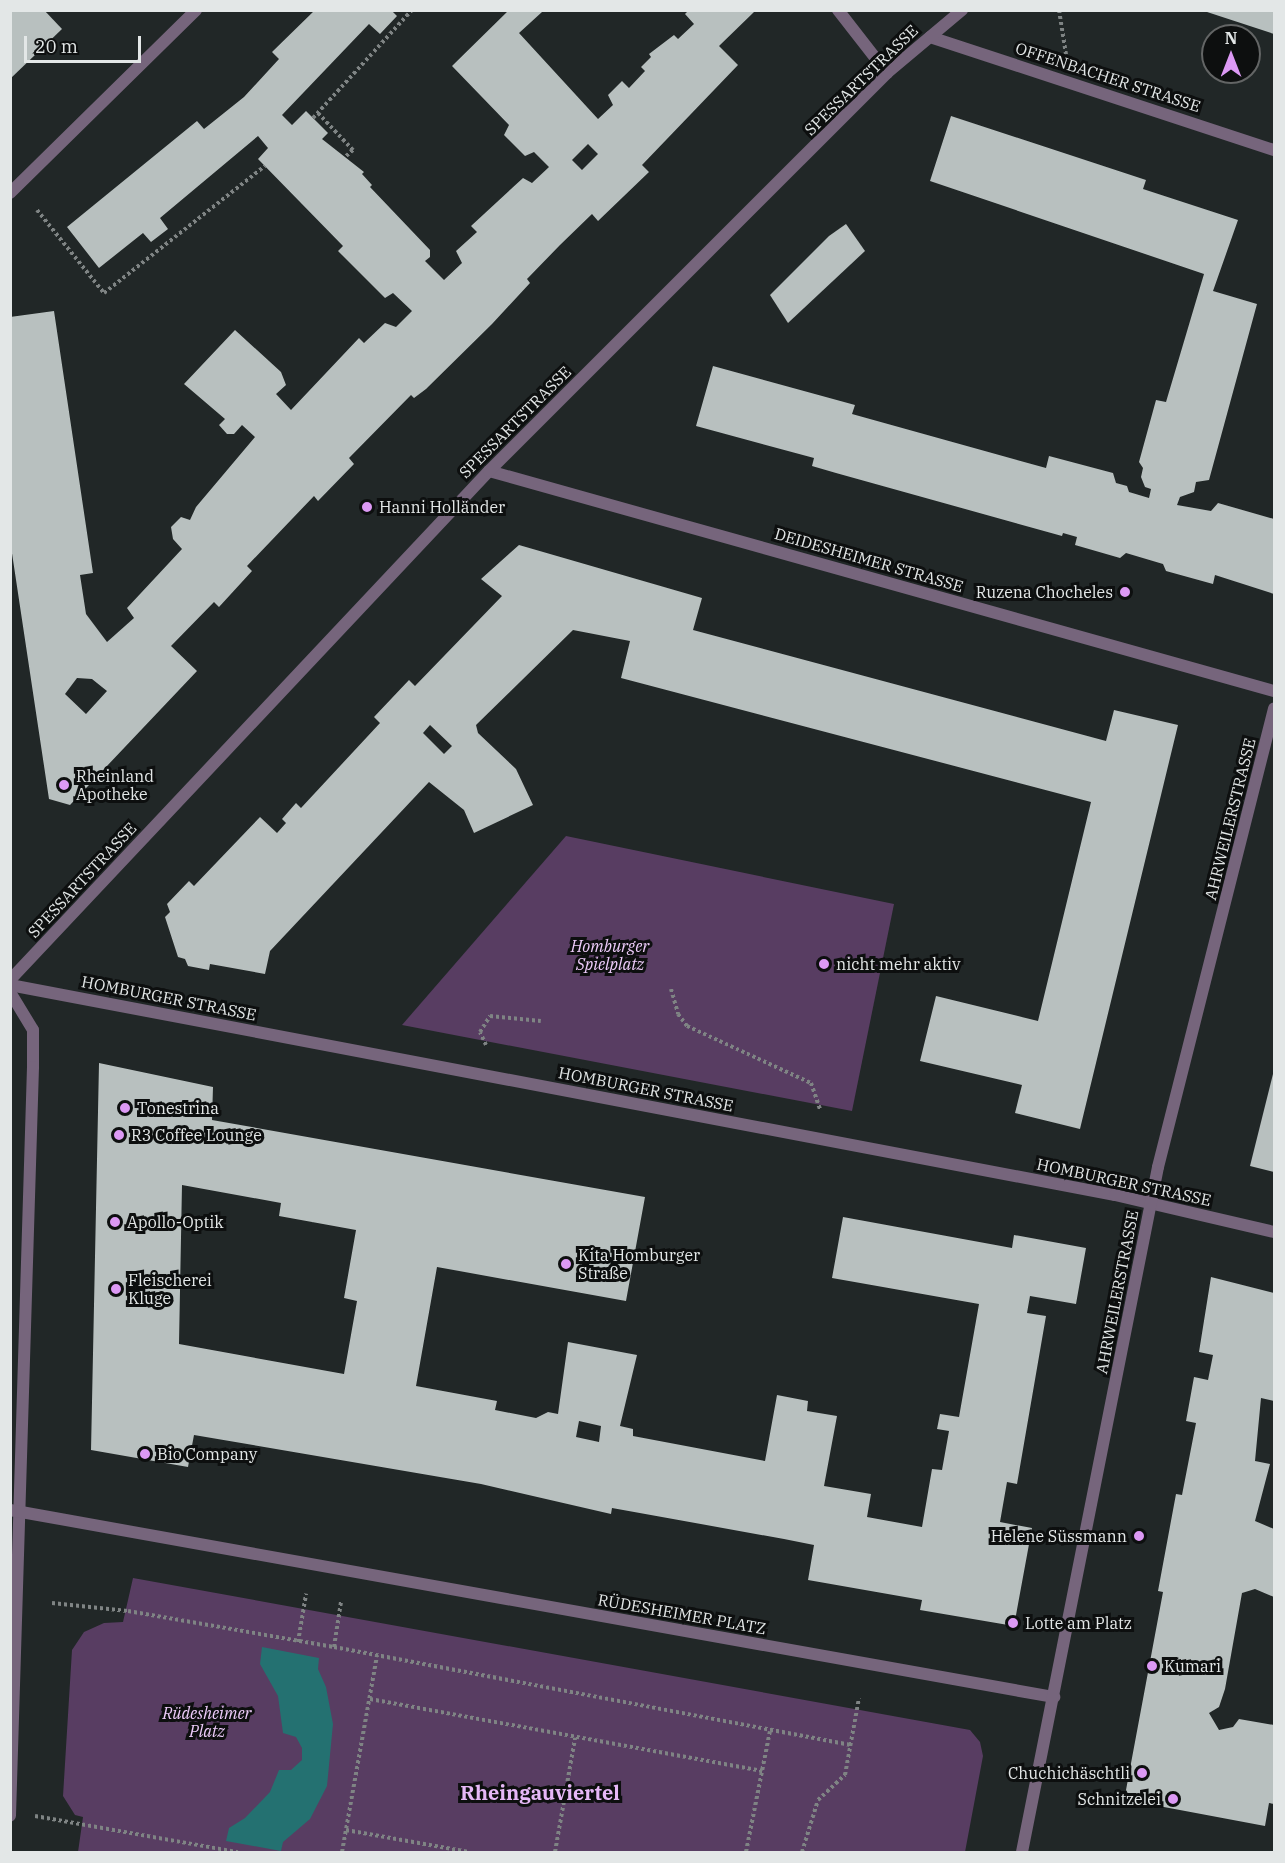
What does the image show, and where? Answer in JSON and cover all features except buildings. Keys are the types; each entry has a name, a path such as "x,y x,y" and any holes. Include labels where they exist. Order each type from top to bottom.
{"street":[{"path":"10,193 196,10"},
{"path":"838,10 887,73"},
{"name":"SPESSARTSTRASSE","path":"10,980 489,471 887,73 962,10"},
{"name":"OFFENBACHER STRASSE","path":"930,37 1275,150"},
{"name":"DEIDESHEIMER STRASSE","path":"489,471 1275,691"},
{"name":"AHRWEILERSTRASSE","path":"1022,1852 1151,1203 1275,708"},
{"name":"HOMBURGER STRASSE","path":"10,985 1151,1203 1275,1232"},
{"path":"10,992 33,1030 16,1511 10,1816"},
{"name":"RÜDESHEIMER PLATZ","path":"16,1511 1054,1697"}],"path":[{"path":"313,118 412,10"},
{"path":"1059,10 1066,56"},
{"path":"318,113 353,150 345,157"},
{"path":"37,210 104,293 265,166"},
{"path":"671,989 678,1014 687,1026 811,1083 820,1109"},
{"path":"486,1045 480,1032 490,1016 541,1021"},
{"path":"298,1641 306,1594"},
{"path":"334,1647 341,1602"},
{"path":"52,1603 128,1611 334,1647 851,1745"},
{"path":"342,1852 377,1655"},
{"path":"802,1852 818,1800 845,1775 859,1698"},
{"path":"370,1699 762,1772"},
{"path":"746,1852 770,1731"},
{"path":"555,1852 575,1738"},
{"path":"32,1816 238,1852"},
{"path":"346,1830 469,1852"}],"green space":[{"name":"Homburger Spielplatz","path":"566,836 894,904 852,1111 402,1025"},
{"name":"Rüdesheimer Platz","path":"133,1578 970,1730 980,1742 983,1756 965,1852 78,1852 83,1817 75,1815 63,1796 72,1650 84,1632 104,1623 123,1622"}],"water":[{"path":"262,1647 319,1658 318,1669 326,1687 333,1724 327,1786 310,1819 283,1842 281,1851 226,1841 229,1828 245,1818 270,1792 279,1770 291,1770 302,1760 302,1748 296,1737 283,1733 278,1696 260,1664"}],"place":[{"name":"Hanni Holländer","path":"367,507"},
{"name":"Ruzena Chocheles","path":"1125,592"},
{"name":"Rheinland Apotheke","path":"64,785"},
{"name":"nicht mehr aktiv","path":"824,964"},
{"name":"Tonestrina","path":"125,1108"},
{"name":"R3 Coffee Lounge","path":"119,1135"},
{"name":"Apollo-Optik","path":"115,1222"},
{"name":"Kita Homburger Straße","path":"566,1264"},
{"name":"Fleischerei Kluge","path":"116,1289"},
{"name":"Bio Company","path":"145,1454"},
{"name":"Helene Süssmann","path":"1139,1536"},
{"name":"Lotte am Platz","path":"1013,1623"},
{"name":"Kumari","path":"1152,1666"},
{"name":"Chuchichäschtli","path":"1142,1773"},
{"name":"Schnitzelei","path":"1173,1799"}],"district":[{"name":"Rheingauviertel","path":"540,1792"}]}
